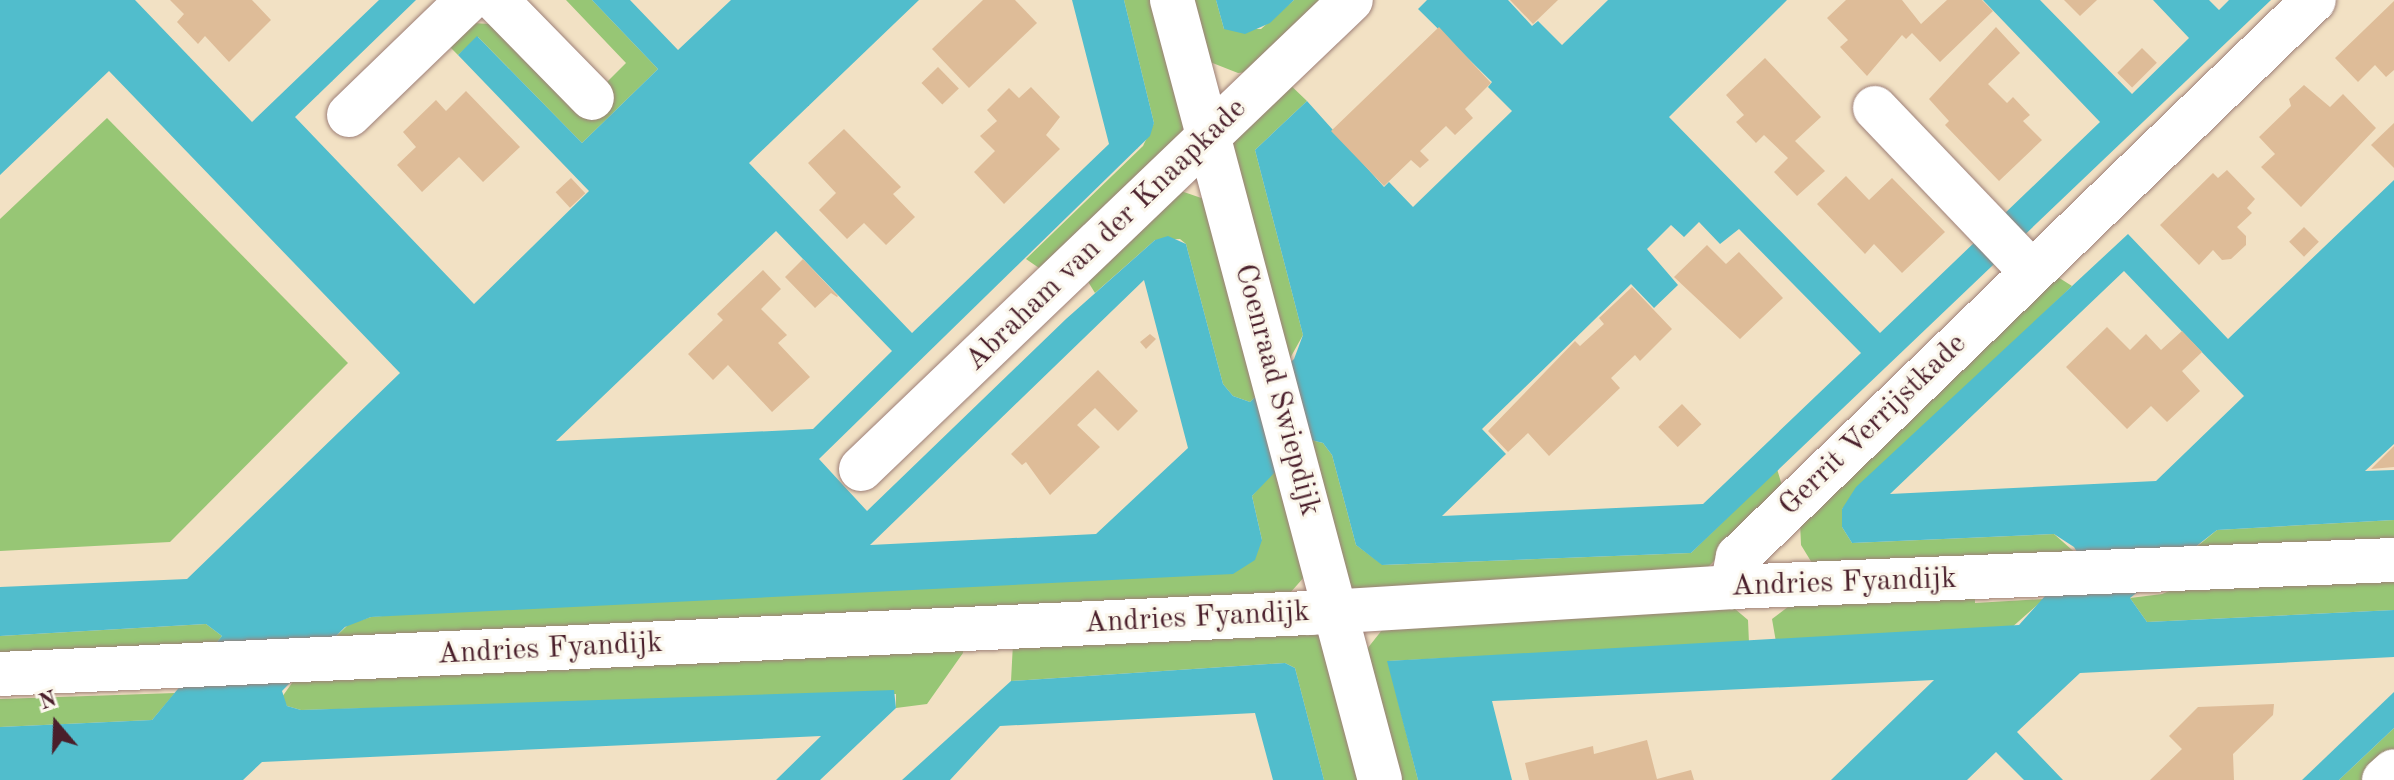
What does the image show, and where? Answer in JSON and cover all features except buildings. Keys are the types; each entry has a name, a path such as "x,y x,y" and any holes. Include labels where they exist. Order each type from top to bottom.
{"street":[{"path":"349,115 468,0"},
{"path":"496,0 592,98"},
{"name":"Coenraad Swiepdijk","path":"1172,0 1380,780"},
{"name":"Abraham van der Knaapkade","path":"861,469 1351,0"},
{"name":"Gerrit Verrijstkade","path":"1732,587 1738,557 2024,264 2314,0"},
{"path":"1875,108 2024,264"},
{"name":"Andries Fyandijk","path":"0,674 1337,611 1732,587 2394,560"},
{"path":"2384,780 2394,771"}],"green space":[{"path":"566,0 592,0 658,69 582,143 478,37 458,55 443,40 473,23 490,24 602,87 626,63"},
{"path":"1124,0 1163,0 1189,129 1051,268 1039,268 1026,259 1143,146 1154,123"},
{"path":"1189,0 1216,0 1224,29 1261,29 1294,0 1329,0 1248,72 1238,73 1210,62"},
{"path":"1284,79 1307,101 1255,150 1303,335 1284,369 1231,140"},
{"path":"107,118 348,363 170,542 0,551 0,219"},
{"path":"1181,191 1207,200 1263,389 1250,402 1233,396 1223,384 1186,244 1180,239 1155,240 1095,293 1087,280"},
{"path":"2053,274 2072,286 1842,509 1842,527 1852,543 2054,534 2080,557 1812,563 1801,545 1800,522"},
{"path":"1307,439 1323,443 1332,455 1356,545 1383,565 1691,553 1777,469 1784,492 1697,578 1369,596 1350,588"},
{"path":"1282,462 1305,576 1290,593 327,645 349,624 371,617 1262,540 1252,496"},
{"path":"2394,520 2394,543 2188,554 2217,530"},
{"path":"2394,570 2394,610 2147,622 2130,598 2162,594 2184,585"},
{"path":"1975,596 1975,603 2044,599 2010,629 1776,642 1772,619 1797,600"},
{"path":"1728,603 1748,620 1749,643 1388,661 1418,780 1390,780 1367,649 1382,630"},
{"path":"206,624 222,636 211,649 0,662 0,636"},
{"path":"1266,625 1320,635 1362,780 1324,780 1295,668 1285,663 1011,681 1013,643"},
{"path":"964,639 963,653 927,704 896,708 896,694 301,710 287,706 282,697 299,673"},
{"path":"175,693 152,720 0,727 0,699"},
{"path":"2394,728 2394,754 2367,780 2339,780"}],"water":[{"path":"0,0 135,0 252,122 379,0 416,0 295,117 474,304 589,191 458,55 477,36 582,143 658,69 592,0 630,0 678,50 731,0 919,0 749,163 912,333 1109,144 1072,0 1124,0 1154,123 1150,136 819,459 867,511 1066,319 1155,240 1168,236 1186,244 1223,384 1233,396 1250,402 1294,359 1303,335 1255,150 1307,101 1384,187 1389,182 1413,207 1512,111 1488,87 1492,82 1418,9 1427,0 1508,0 1532,26 1538,21 1562,45 1608,0 1787,0 1669,117 1880,333 2100,122 1983,0 2040,0 2132,94 2189,38 2153,0 2209,0 2219,10 2229,0 2271,0 1691,553 1382,565 1356,545 1332,455 1323,443 1307,439 1252,496 1262,540 1255,560 1233,574 371,617 345,627 282,691 287,706 301,710 894,690 896,708 820,780 776,780 821,736 262,762 243,780 0,780 0,727 152,720 222,636 206,624 0,636 0,587 187,579 400,373 109,71 0,175","holes":["1699,222 1720,244 1739,229 1861,353 1703,504 1442,516 1506,454 1482,429 1631,284 1654,308 1678,285 1647,249 1671,225 1684,237","776,231 892,351 813,429 556,441","1144,280 1188,448 1096,534 870,545"]},
{"path":"1216,0 1294,0 1270,23 1245,34 1224,29"},
{"path":"2394,180 2394,444 2365,471 2394,470 2394,520 2217,530 2130,598 2147,622 2394,610 2394,657 2080,673 2017,732 2063,780 2024,780 1996,752 1967,780 1831,780 1934,680 1492,701 1512,780 1418,780 1387,661 2019,625 2080,557 2074,547 2054,534 1852,543 1842,527 1842,509 1856,487 2128,234 2228,339","holes":["2124,271 2244,396 2156,481 1890,494"]},
{"path":"1285,663 1295,668 1324,780 1273,780 1255,713 1000,726 950,780 902,780 1011,681"},
{"path":"2394,692 2394,728 2339,780 2302,780"}]}
